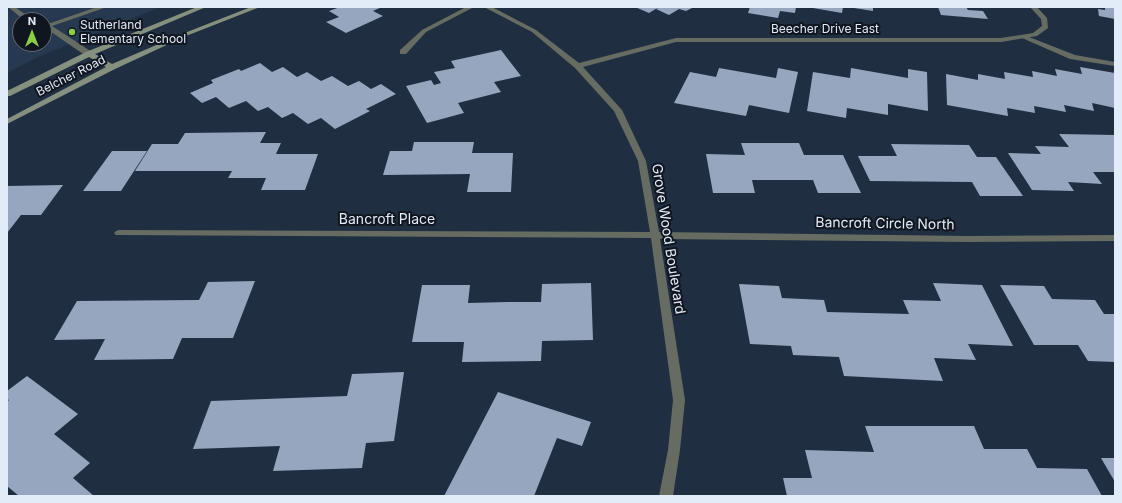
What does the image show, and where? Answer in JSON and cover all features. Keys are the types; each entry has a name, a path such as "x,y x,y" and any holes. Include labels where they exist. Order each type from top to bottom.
{"main road":[{"name":"Belcher Road","path":"7,94 89,54 203,7"},
{"name":"Belcher Road","path":"7,122 112,67 184,35 257,7"},
{"path":"89,54 112,67"}],"street":[{"path":"52,24 104,7"},
{"path":"403,52 424,32 472,7"},
{"name":"Grove Wood Boulevard","path":"487,7 534,31 578,66 618,110 642,161 655,235 679,400 674,450 666,496"},
{"name":"Beecher Drive East","path":"578,66 676,40 1001,40 1035,35 1046,27 1044,18 1033,7"},
{"path":"52,30 89,54"},
{"path":"1024,37 1073,57 1115,64"},
{"name":"Bancroft Place","path":"119,233 655,235"},
{"name":"Bancroft Circle North","path":"655,235 968,239 1115,238"}],"shaded area":[{"name":"Sutherland Elementary School","path":"7,7 161,7 52,51 52,12 12,12 12,52 50,52 7,73"}],"building":[{"path":"340,7 382,7 373,11 383,16 346,33 326,22 339,17 329,11"},
{"path":"635,7 659,7 649,13"},
{"path":"660,7 694,7 686,11 679,9 669,15 656,9"},
{"path":"750,7 796,7 795,13 780,11 778,18 748,13"},
{"path":"807,7 843,7 842,13"},
{"path":"873,7 873,11 854,8"},
{"path":"938,7 966,7 968,10 983,11 988,19 941,15"},
{"path":"1105,7 1115,7 1115,19 1099,16 1098,9 1105,10"},
{"path":"501,50 521,76 494,82 501,92 458,103 464,113 427,123 406,86 431,80 434,85 441,83 434,72 455,68 451,61"},
{"path":"260,63 272,72 283,67 297,77 307,72 321,81 332,76 348,86 359,81 371,89 381,84 396,94 366,109 370,111 335,129 321,118 308,124 293,113 282,118 268,107 258,111 246,101 229,108 216,97 202,103 190,93 213,83 211,80 239,69 241,71"},
{"path":"1080,67 1115,73 1115,108 1092,103 1094,111 1064,105 1066,112 1034,106 1035,113 1007,108 1008,116 947,105 946,74 978,80 978,74 1005,79 1004,72 1033,77 1032,71 1057,76 1055,69 1082,74"},
{"path":"719,68 776,78 778,68 798,72 789,113 749,105 746,116 674,103 690,72 716,77"},
{"path":"851,68 908,78 908,69 927,72 928,111 888,104 888,115 847,108 846,118 807,111 813,72 850,78"},
{"path":"266,132 260,143 281,143 276,154 318,154 305,190 261,190 266,178 228,178 232,171 135,171 152,144 178,144 185,133"},
{"path":"1059,134 1115,135 1115,172 1093,172 1102,184 1068,182 1074,191 1032,190 1008,153 1041,154 1035,146 1069,147"},
{"path":"414,142 474,142 472,153 513,153 511,192 467,192 470,174 383,175 390,151 412,151"},
{"path":"741,143 799,143 804,155 843,155 861,193 818,193 813,180 752,180 755,193 713,193 706,154 745,155"},
{"path":"891,144 969,145 977,157 996,157 1023,196 980,196 972,182 870,181 858,156 897,156"},
{"path":"112,151 147,151 121,191 83,191"},
{"path":"63,185 41,215 21,215 7,233 7,186"},
{"path":"255,281 233,338 182,338 173,359 94,360 105,339 54,340 77,301 199,300 208,282"},
{"path":"591,283 593,340 542,341 541,361 462,362 464,342 412,342 422,285 470,285 468,303 541,302 542,284"},
{"path":"933,283 982,285 1013,346 968,344 976,360 934,358 943,381 844,376 839,357 793,355 791,346 750,344 739,284 779,286 782,298 824,300 827,312 909,314 903,300 941,301"},
{"path":"1000,285 1044,286 1052,299 1095,300 1104,314 1115,314 1115,362 1088,361 1078,345 1034,345"},
{"path":"404,372 394,441 366,443 362,468 273,471 280,446 193,449 211,401 347,396 352,374"},
{"path":"27,376 78,414 54,434 90,463 73,478 94,496 19,496 7,486 7,402 9,400 7,399 7,391"},
{"path":"498,392 591,422 582,446 557,438 534,496 444,496"},
{"path":"865,426 974,426 984,449 1027,449 1037,468 1087,469 1102,496 787,496 783,478 812,478 805,450 874,452"},
{"path":"1101,458 1115,458 1115,482"}],"place":[{"name":"Sutherland Elementary School","path":"72,32"}]}
